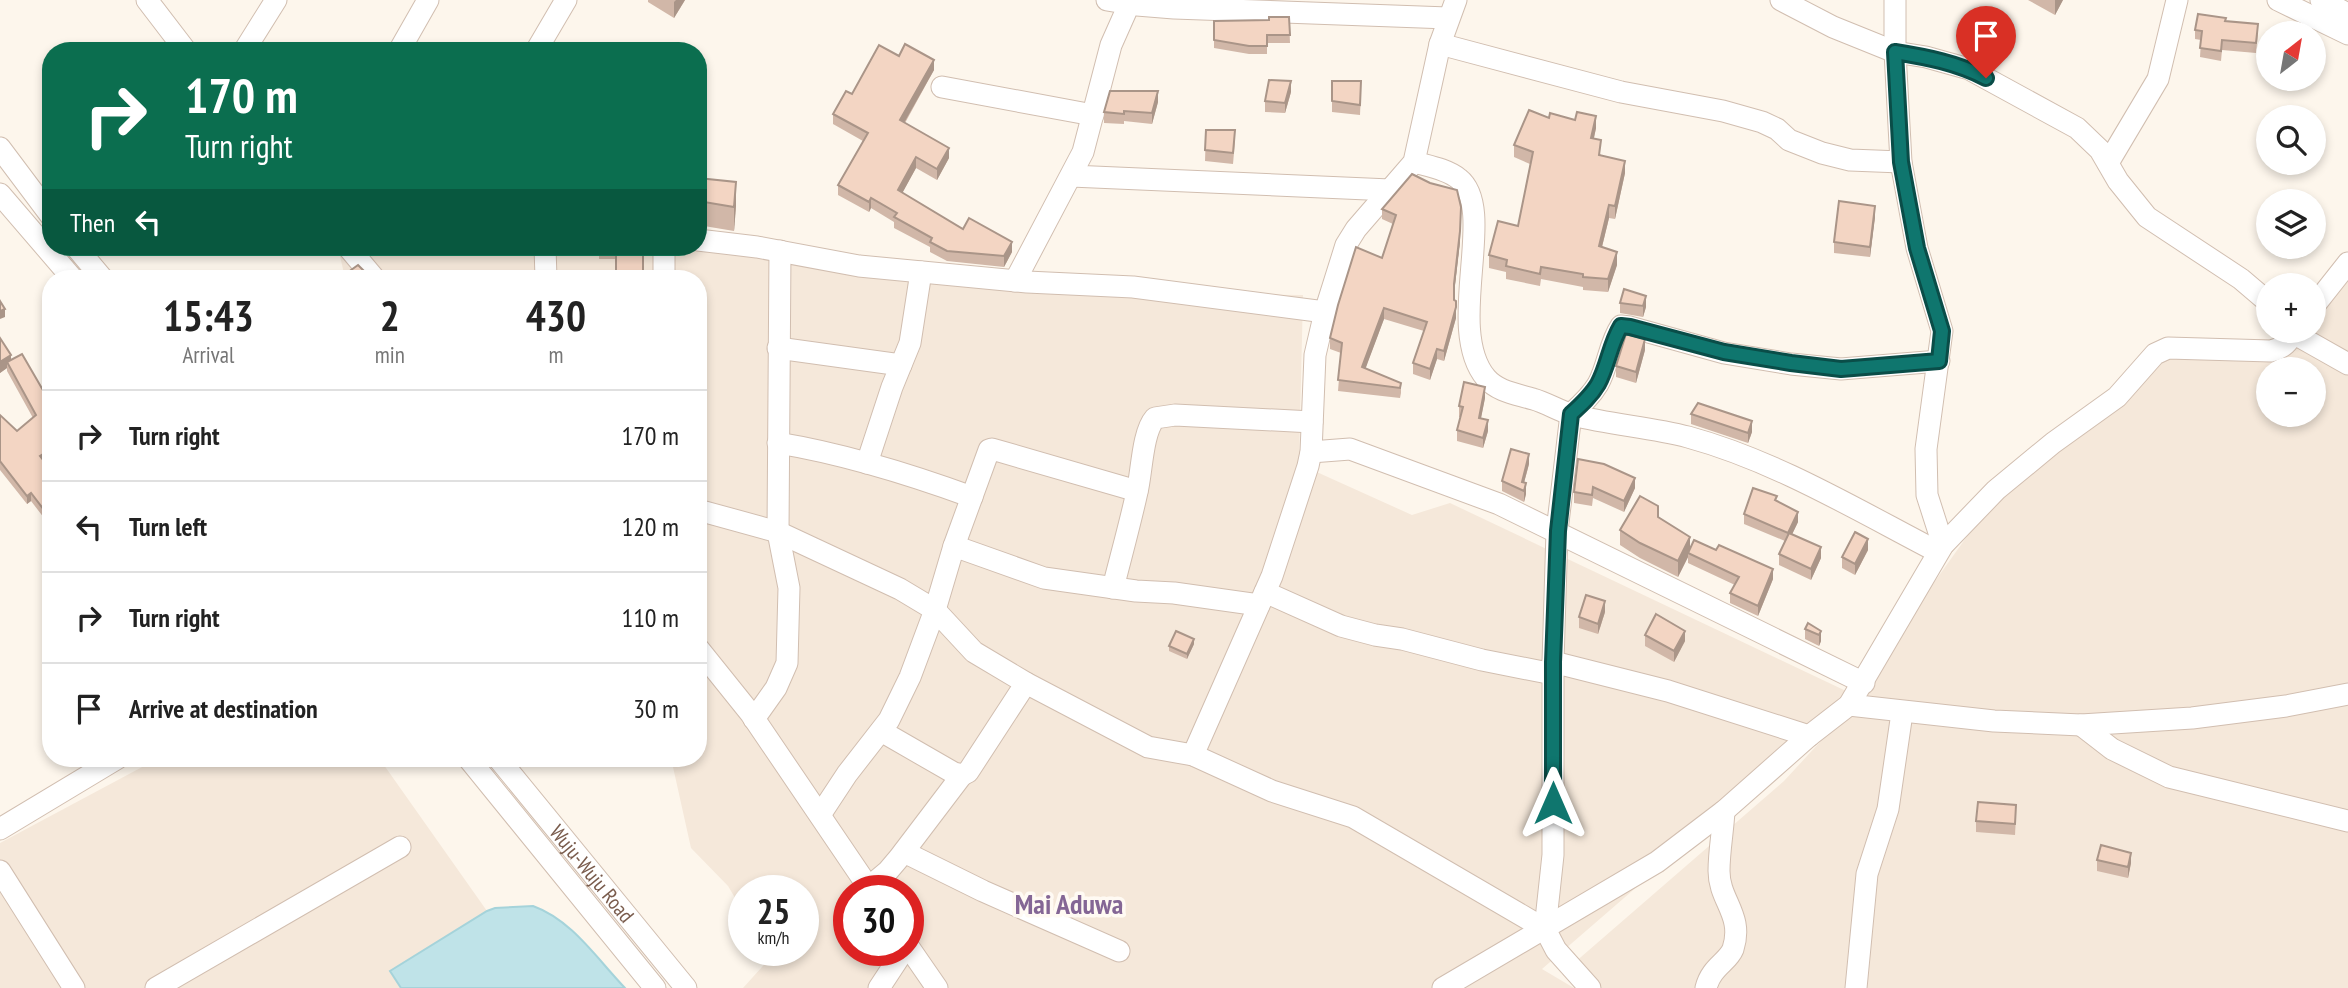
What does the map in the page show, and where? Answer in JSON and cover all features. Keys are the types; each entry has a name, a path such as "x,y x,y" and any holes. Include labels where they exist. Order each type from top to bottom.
{"street":[{"path":"147,0 179,42"},
{"path":"250,42 276,0"},
{"path":"404,42 428,0"},
{"path":"541,42 566,0"},
{"path":"1107,0 1174,8 1452,9 1440,44 1414,162 1356,229 1346,245 1315,355 1311,452 1272,576 1193,755"},
{"path":"1781,0 1833,27 1895,52 1969,69 2077,128 2100,150 2118,181 2147,217 2256,292"},
{"path":"1895,0 1901,162 1917,248 1942,331 1926,449 1927,495 1940,548"},
{"path":"2108,163 2158,79 2176,0"},
{"path":"2278,0 2348,34"},
{"path":"2321,0 2348,14"},
{"path":"1015,281 1083,152 1111,45 1130,2"},
{"path":"1440,44 1621,92 1723,111 1762,122 1789,139 1822,153 1850,160 1901,162"},
{"path":"942,87 1093,115"},
{"path":"0,148 42,204"},
{"path":"1414,162 1442,170 1459,179 1470,193 1474,215 1469,306 1471,340 1477,363 1486,378 1502,390 1571,414 1688,437 1746,457 1940,548"},
{"path":"1071,176 1390,190"},
{"path":"0,194 42,243"},
{"path":"707,241 859,266 1015,281 1133,287 1325,312"},
{"path":"754,719 776,688 787,663 789,588 778,532 780,251"},
{"path":"53,256 65,270"},
{"path":"84,256 95,270"},
{"path":"356,256 367,270"},
{"path":"2326,291 2348,263"},
{"path":"867,463 910,343 921,272"},
{"path":"1545,929 1553,855 1553,668 1558,531 1571,414 1587,400 1599,383 1614,337 1621,326 1724,352 1803,365 1841,369 1939,361"},
{"path":"1443,988 1657,862 1724,811 1808,736 1849,705 1940,548 1996,490 2053,443 2118,397 2155,354 2168,348 2271,351 2288,343"},
{"path":"2312,343 2348,365"},
{"path":"778,348 901,365"},
{"path":"1113,588 1137,492 1150,424 1156,418 1175,415 1312,422"},
{"path":"778,443 816,449 867,463 972,497"},
{"path":"820,815 847,774 889,720 910,677 985,457 992,449 1137,492"},
{"path":"1311,452 1350,449 1499,504 1864,683"},
{"path":"707,512 778,532 900,589 935,610 974,652 1026,683 1148,747 1193,755 1272,791 1353,817 1545,929 1556,950 1590,988"},
{"path":"954,545 1045,578 1113,588 1262,599 1340,626 1482,660 1553,668 1668,691 1808,736"},
{"path":"707,659 754,719 861,875"},
{"path":"884,875 962,775 968,772 1026,683"},
{"path":"1849,705 1902,713 1994,721 2081,725 2205,716 2286,706 2348,694"},
{"path":"1856,988 1867,874 1888,809 1902,713"},
{"path":"2081,725 2112,749 2169,777 2348,821"},
{"path":"881,730 954,774 962,775"},
{"path":"0,828 103,767"},
{"name":"Wuju-Wuju Road","path":"475,767 655,988"},
{"name":"Wuju-Wuju Road","path":"505,767 686,988"},
{"path":"1706,988 1709,977 1732,952 1736,928 1733,911 1722,890 1719,872 1724,811"},
{"path":"156,988 400,847"},
{"path":"904,852 983,891 1119,951"},
{"path":"0,871 74,988"},
{"path":"879,988 893,966"},
{"path":"922,966 937,988"}],"shaded area":[{"path":"729,236 1019,292 1303,295 1299,464 1412,515 1450,503 1846,691 1773,769 1542,969 1574,988 743,988 763,966 819,966 819,875 728,875 728,886 691,848 673,767 707,767 707,270 343,270 340,256 707,256 707,244"},
{"path":"2348,268 2348,988 1595,988 1566,970 1784,781 1867,691 1900,630 1968,535 2040,444 2157,358 2286,350 2291,343 2326,343 2326,297"},
{"path":"142,767 385,767 487,911 390,971 401,988 0,988 0,843"}],"water":[{"path":"533,906 547,912 572,930 625,988 401,988 390,971 487,911 495,908"}],"building":[{"path":"2198,14 2226,18 2225,21 2256,24 2256,43 2222,40 2221,51 2200,48 2202,31 2195,30"},
{"path":"1269,17 1289,17 1290,35 1267,35 1267,46 1214,40 1214,21 1269,20"},
{"path":"905,44 934,60 900,120 949,148 937,169 916,157 898,190 963,229 969,218 1012,242 1004,256 947,251 930,242 932,238 894,217 897,213 871,198 869,202 838,185 868,133 833,114 846,91 852,94 879,45 899,56"},
{"path":"1269,80 1291,81 1285,103 1265,101"},
{"path":"1332,81 1361,81 1360,105 1332,101"},
{"path":"1110,91 1158,91 1152,113 1124,111 1124,114 1104,112"},
{"path":"1529,110 1549,118 1550,113 1575,120 1577,112 1596,116 1591,138 1601,140 1599,155 1625,161 1615,206 1609,205 1599,246 1617,252 1608,279 1583,277 1583,274 1541,267 1540,274 1506,266 1507,260 1489,255 1498,221 1518,226 1533,152 1514,145"},
{"path":"1206,130 1235,130 1233,153 1205,150"},
{"path":"1412,174 1430,183 1457,190 1461,207 1454,284 1456,307 1444,351 1437,349 1430,369 1413,363 1427,322 1384,308 1362,367 1401,383 1400,388 1338,380 1342,343 1330,338 1356,247 1382,258 1396,215 1382,209"},
{"path":"707,179 736,182 734,207 707,202"},
{"path":"1839,201 1875,206 1870,247 1834,242"},
{"path":"616,256 643,256 643,270 616,270"},
{"path":"1624,289 1646,296 1643,306 1620,303"},
{"path":"1626,334 1645,339 1636,372 1616,366"},
{"path":"0,338 11,355 0,362"},
{"path":"22,354 42,388 42,507 31,493 27,496 0,461 0,415 17,431 36,415 7,362"},
{"path":"1464,382 1485,387 1479,418 1488,420 1483,438 1457,430 1463,407 1459,406"},
{"path":"1698,403 1752,421 1748,433 1691,414"},
{"path":"1511,449 1529,454 1522,482 1526,483 1524,491 1502,481"},
{"path":"1578,459 1604,464 1635,478 1624,501 1593,487 1592,495 1574,492"},
{"path":"1753,488 1777,496 1775,500 1798,512 1788,533 1744,514"},
{"path":"1640,496 1658,506 1658,517 1690,537 1678,561 1620,530"},
{"path":"1855,532 1868,539 1855,564 1842,557"},
{"path":"1789,533 1821,547 1811,569 1779,554"},
{"path":"1694,540 1716,550 1719,545 1773,569 1758,606 1730,593 1739,577 1688,553"},
{"path":"1586,595 1605,601 1598,624 1579,617"},
{"path":"1656,614 1685,631 1674,651 1645,635"},
{"path":"1808,623 1821,631 1819,635 1805,629"},
{"path":"1176,631 1194,639 1187,654 1169,646"},
{"path":"1978,802 2016,805 2015,824 1976,821"},
{"path":"2101,845 2131,853 2128,867 2097,860"}],"district":[{"name":"Mai Aduwa","path":"1069,903"}],"route":[{"path":"1553,803 1553,662 1558,531 1571,414 1587,400 1599,383 1614,337 1621,326 1630,327 1724,352 1841,369 1939,361 1942,331 1917,248 1901,162 1895,52 1969,69 1986,78"}]}
